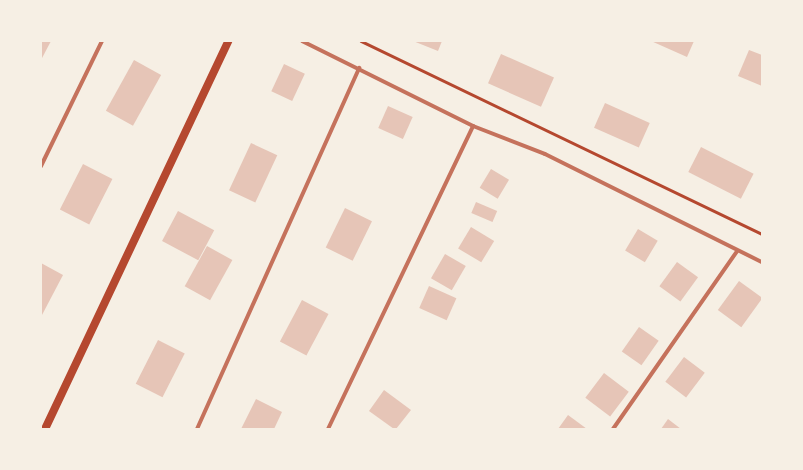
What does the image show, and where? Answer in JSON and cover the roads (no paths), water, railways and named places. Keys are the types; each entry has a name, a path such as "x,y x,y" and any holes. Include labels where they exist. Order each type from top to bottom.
{"main road":[{"path":"45,429 228,41"}],"street":[{"path":"41,166 102,41"},
{"path":"302,41 473,126 545,154 737,251 762,262"},
{"path":"197,429 359,68"},
{"path":"328,429 473,126"},
{"path":"614,429 737,251"}]}
